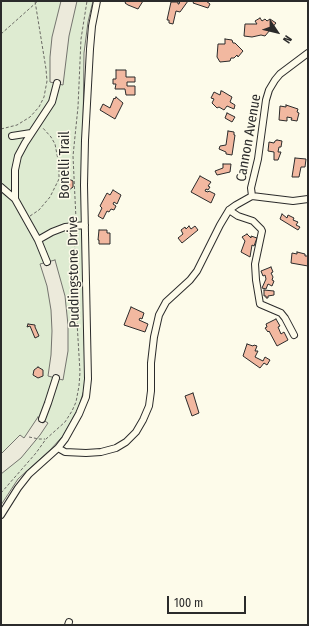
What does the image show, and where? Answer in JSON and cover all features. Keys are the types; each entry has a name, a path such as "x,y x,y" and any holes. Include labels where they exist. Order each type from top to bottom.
{"street":[{"name":"Puddingstone Drive","path":"1,515 29,474 65,440 79,414 86,396 88,379 81,225 92,26 97,1"},
{"name":"Cannon Avenue","path":"252,196 266,100 269,90 280,74 308,53"},
{"path":"15,199 15,170 18,156 31,133 39,124 52,102 57,83"},
{"path":"12,136 31,133"},
{"path":"1,187 15,199 38,240 47,262"},
{"path":"58,448 65,452 101,452 116,448 126,442 136,432 144,420 149,406 151,391 151,363 154,337 159,315 166,302 190,280 197,271 229,210 252,196 293,200 308,199"},
{"path":"229,210 238,216 253,221 261,228 262,231 255,264 260,304 281,313 294,335"},
{"path":"38,240 65,227 81,225"},
{"path":"42,419 56,378"}],"path":[{"path":"1,129 17,125 30,117 39,107 44,97 47,81 46,68 35,1"},
{"path":"1,34 38,1"},
{"name":"Bonelli Trail","path":"1,493 36,453 46,439 68,418 76,402 79,386 80,372 74,272 75,237 81,225 76,215 72,166 78,107 81,39 87,1"},
{"path":"26,219 39,210 50,198 58,179 59,165 55,144 39,124"},
{"path":"29,437 46,439"}],"green space":[{"path":"1,1 93,1 88,22 84,53 82,218 84,390 78,409 63,436 18,479 1,505"}],"shaded area":[{"path":"61,1 77,1 69,36 63,85 50,82 52,37"},
{"path":"55,260 65,296 68,325 68,351 63,380 48,376 51,355 51,310 47,286 40,264"},
{"path":"38,417 48,423 21,458 1,474 1,454 20,435 24,438"}],"building":[{"path":"126,1 143,1 138,9 125,3"},
{"path":"180,1 188,1 180,12 176,11 173,24 169,23 169,20 167,20 171,2 178,2 179,4"},
{"path":"194,1 206,1 210,4 208,8 193,3"},
{"path":"260,18 262,21 265,19 267,21 270,19 276,23 265,36 244,36 245,24 257,24 255,21"},
{"path":"225,39 232,40 233,43 235,43 243,51 238,57 237,55 234,58 231,58 230,61 220,62 217,57 218,44 225,44"},
{"path":"116,70 126,70 126,77 135,77 135,82 127,82 127,86 135,86 135,95 126,95 125,89 115,89 116,84 113,84 113,79 116,79"},
{"path":"221,91 232,97 230,102 235,105 234,109 227,106 224,110 219,107 217,108 212,103 214,99 211,98 214,92 220,95"},
{"path":"116,97 123,103 115,119 100,110 103,104 110,108 114,98 115,99"},
{"path":"286,105 298,109 297,112 299,113 297,121 291,120 292,118 287,117 287,121 279,120 280,106 286,107"},
{"path":"227,113 235,117 232,122 225,118"},
{"path":"228,131 234,132 235,135 232,155 226,154 226,152 219,149 220,146 226,145"},
{"path":"277,140 282,141 278,152 281,152 278,160 274,160 274,152 268,151 269,142 274,143"},
{"path":"295,158 306,159 305,167 301,167 299,177 292,177"},
{"path":"223,164 231,164 230,172 217,175 215,171 223,168"},
{"path":"200,176 211,182 208,186 210,187 208,190 206,189 205,191 215,194 211,203 191,192"},
{"path":"69,179 73,181 73,187 69,190 64,187 64,180"},
{"path":"113,190 121,195 117,204 114,202 113,204 116,206 114,210 111,209 109,212 107,211 103,219 98,216 102,208 100,206 107,193 110,195"},
{"path":"282,214 287,218 288,215 294,218 293,220 298,222 296,225 300,227 298,230 280,219"},
{"path":"189,226 191,229 195,226 198,230 182,243 178,238 183,234 181,230 185,227 186,229"},
{"path":"99,230 107,230 107,233 110,233 110,244 99,244"},
{"path":"247,234 251,238 251,236 257,238 254,246 252,245 250,257 241,252 245,241 242,237"},
{"path":"297,252 308,256 308,266 291,263 292,253 297,254"},
{"path":"271,267 273,272 271,273 273,277 272,280 274,281 272,286 268,284 266,289 262,288 266,279 265,275 263,276 261,271"},
{"path":"264,290 274,291 274,295 266,298 266,296 264,296"},
{"path":"131,307 144,313 142,319 140,318 139,320 148,324 145,332 124,325"},
{"path":"276,319 280,326 278,327 281,334 284,332 288,340 277,346 269,331 268,332 265,328 267,327 266,324"},
{"path":"28,324 35,325 39,336 35,338 30,326 27,327"},
{"path":"247,344 257,346 255,351 258,351 255,357 263,361 265,357 270,360 267,365 264,363 260,368 243,356"},
{"path":"38,367 43,370 43,376 38,378 33,375 34,370"},
{"path":"193,393 199,413 192,416 185,396"}]}
